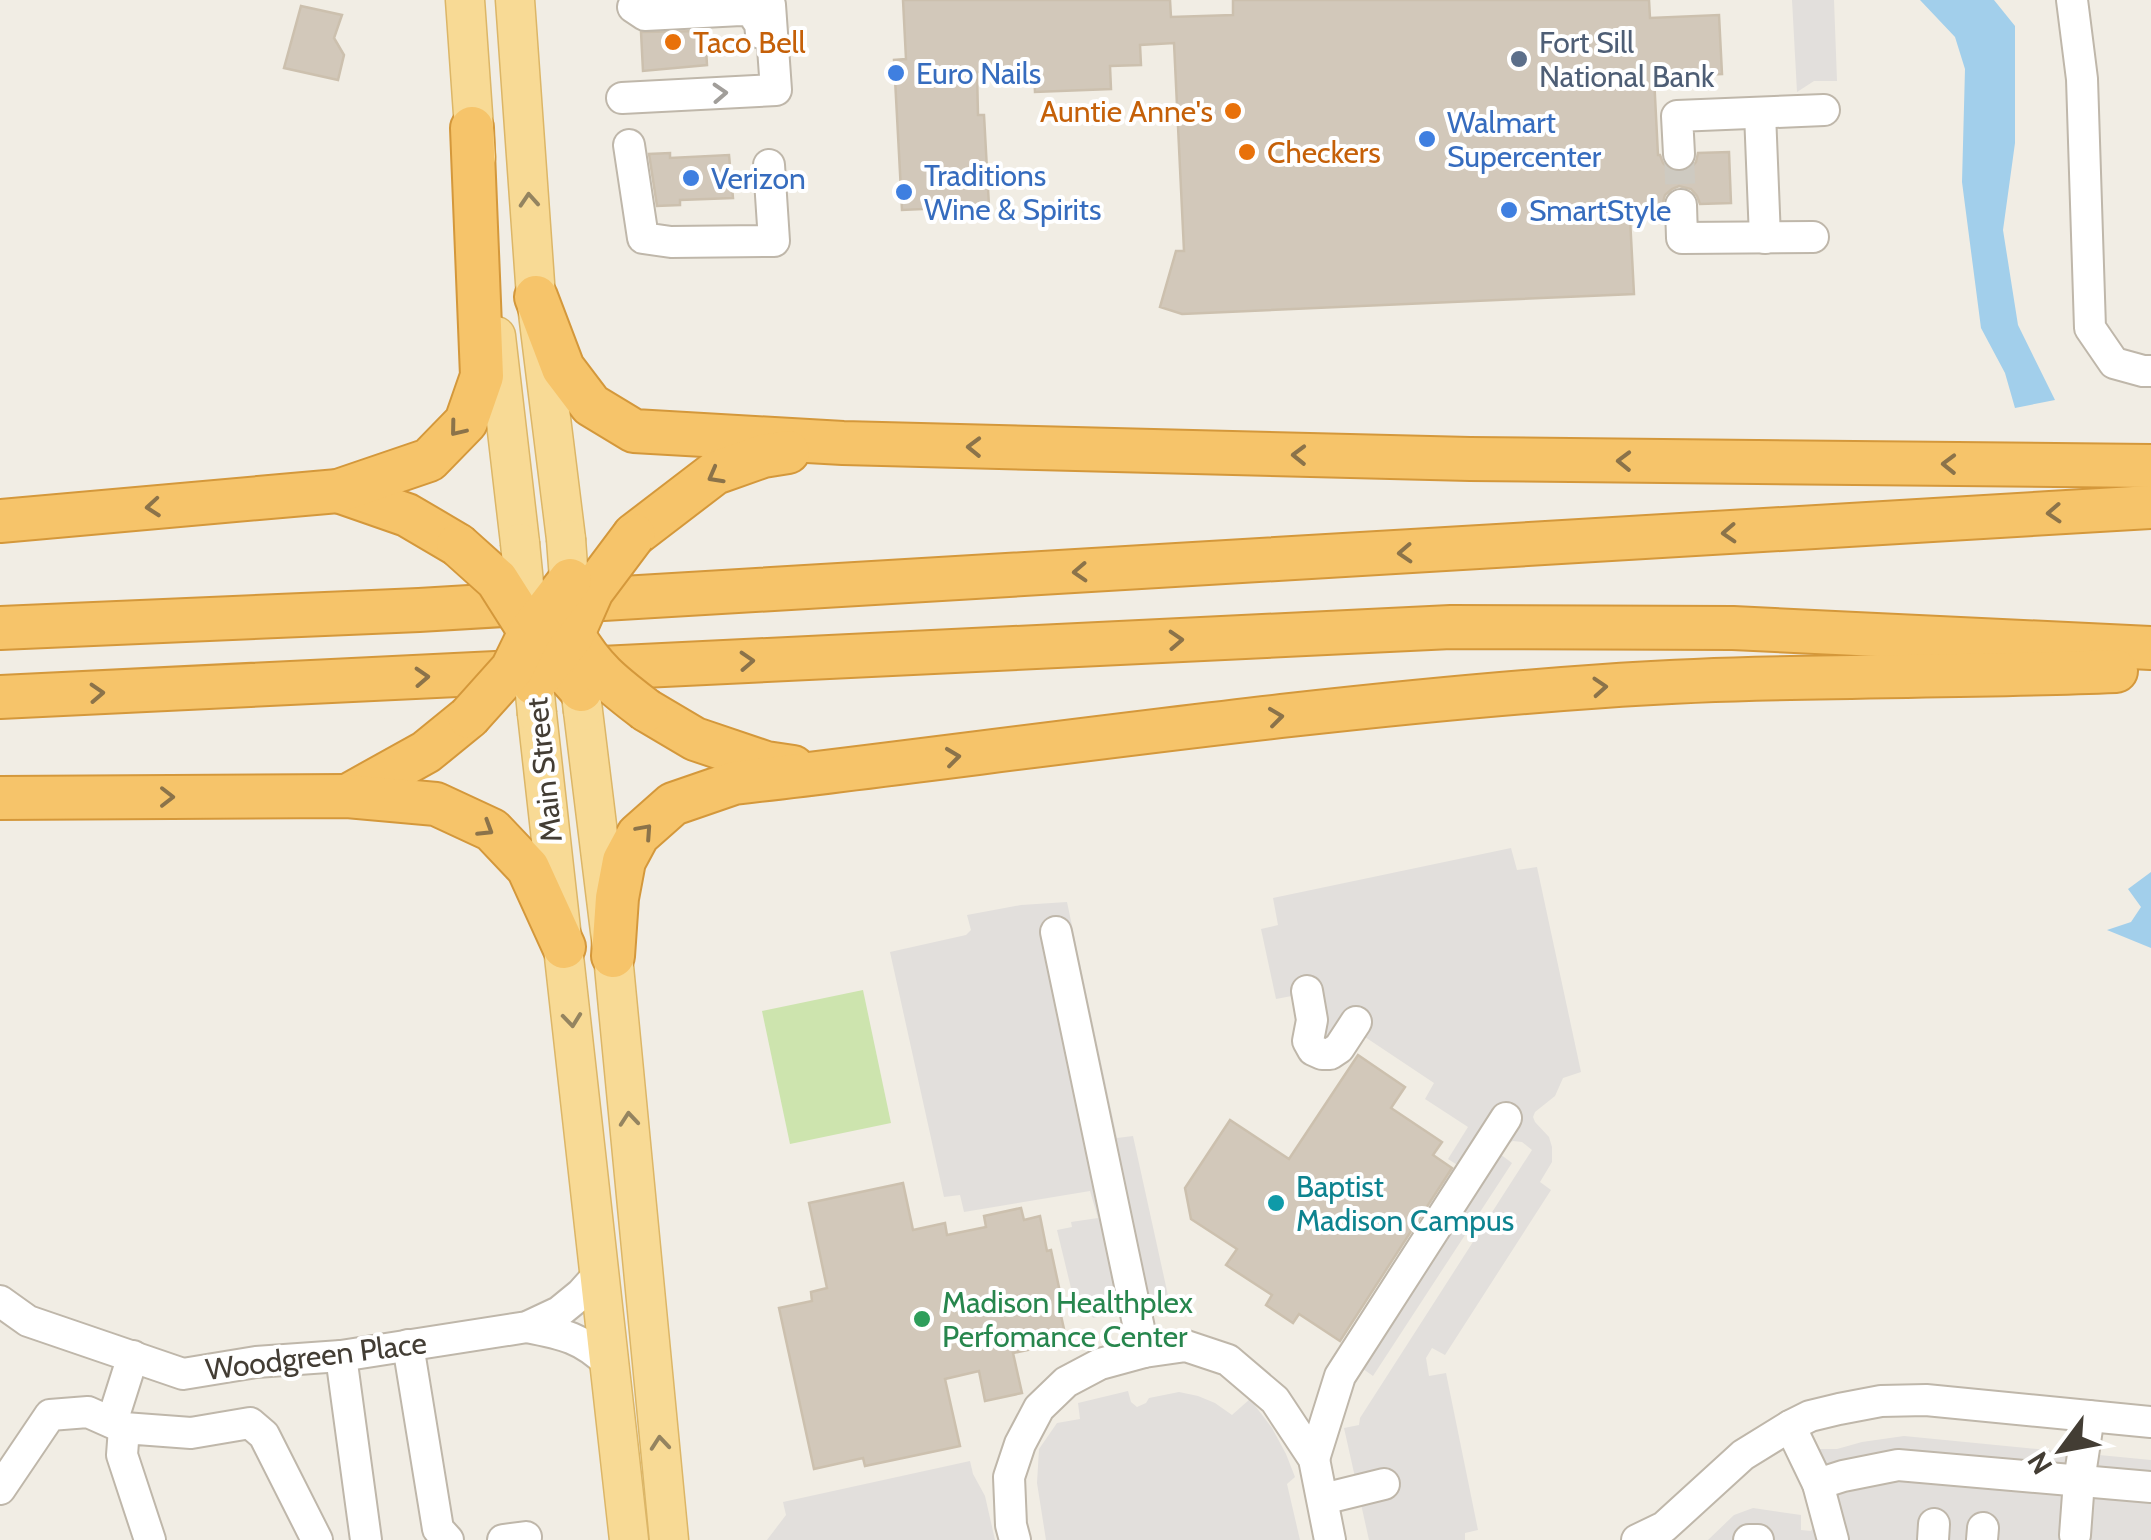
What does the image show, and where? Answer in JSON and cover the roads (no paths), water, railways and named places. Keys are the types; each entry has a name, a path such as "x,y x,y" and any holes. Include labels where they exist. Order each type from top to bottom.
{"highway":[{"path":"0,521 338,491 429,460 466,422 482,376 472,128"},
{"path":"536,297 563,368 590,405 634,431 842,444 1470,459 2151,466"},
{"path":"347,796 426,752 469,717 592,591 634,535 715,472 762,456 842,444"},
{"path":"338,491 407,515 458,545 608,681 694,739 766,763 827,772"},
{"path":"0,628 439,609 2151,507"},
{"path":"522,559 582,701"},
{"path":"0,698 1451,627 1733,628 2151,648"},
{"path":"613,956 616,898 624,861 638,835 673,804 734,783 1303,713 1604,686 1777,677 2151,669"},
{"path":"0,798 347,796 436,804 492,830 528,868 564,947"}],"main road":[{"path":"464,0 472,128 522,559"},
{"name":"Main Street","path":"515,0 536,297 564,947 629,1540"},
{"name":"Main Street","path":"582,701 613,956 669,1540"}],"street":[{"path":"732,0 620,8 646,15 751,12 760,24 763,91"},
{"path":"622,98 776,90 770,5 752,0"},
{"path":"2072,0 2082,79 2090,328 2114,362 2151,371"},
{"path":"1679,154 1677,116 1824,110"},
{"path":"1760,113 1765,238"},
{"path":"629,145 642,238 671,242 774,240 769,165"},
{"path":"1681,205 1682,238 1813,237"},
{"path":"1056,932 1144,1352"},
{"path":"1306,990 1312,1020 1308,1040 1313,1050 1330,1054 1339,1048 1356,1022"},
{"path":"1314,1459 1340,1376 1506,1118"},
{"name":"Woodgreen Place","path":"0,1301 28,1321 183,1374 256,1362 341,1356 527,1327 559,1312 599,1274"},
{"name":"Woodgreen Place","path":"527,1327 578,1339 609,1364"},
{"path":"408,1345 438,1528 448,1540"},
{"path":"1015,1540 1009,1477 1020,1444 1039,1408 1066,1382 1100,1364 1186,1346 1228,1360 1274,1400 1314,1459 1330,1540"},
{"path":"133,1356 118,1425 122,1455 150,1540"},
{"path":"341,1356 366,1540"},
{"path":"1637,1540 1664,1526 1743,1455 1810,1416 1881,1401 1926,1400 2151,1422"},
{"path":"0,1489 50,1415 88,1412 118,1425 190,1432 250,1423 264,1435 317,1540"},
{"path":"2075,1535 2089,1416"},
{"path":"1790,1426 1818,1484 1834,1540"},
{"path":"1818,1484 1898,1465 2151,1488"},
{"path":"1323,1499 1384,1484"},
{"path":"1749,1540 1758,1540"}],"water":[{"path":"1920,0 1994,0 2015,26 2015,143 2003,230 2018,325 2055,400 2015,408 2005,373 1981,328 1962,182 1965,69 1955,37"},
{"path":"2151,872 2151,948 2107,930 2131,922 2141,907 2128,889"}],"tunnel":[{"path":"1679,154 1681,205"}],"place":[{"name":"Taco Bell","path":"673,42"},
{"name":"Fort Sill National Bank","path":"1519,59"},
{"name":"Euro Nails","path":"896,73"},
{"name":"Auntie Anne's","path":"1233,111"},
{"name":"Walmart Supercenter","path":"1427,139"},
{"name":"Checkers","path":"1247,152"},
{"name":"Verizon","path":"691,178"},
{"name":"Traditions Wine & Spirits","path":"904,192"},
{"name":"SmartStyle","path":"1509,210"},
{"name":"Baptist Madison Campus","path":"1276,1203"},
{"name":"Madison Healthplex Perfomance Center","path":"922,1319"}]}
